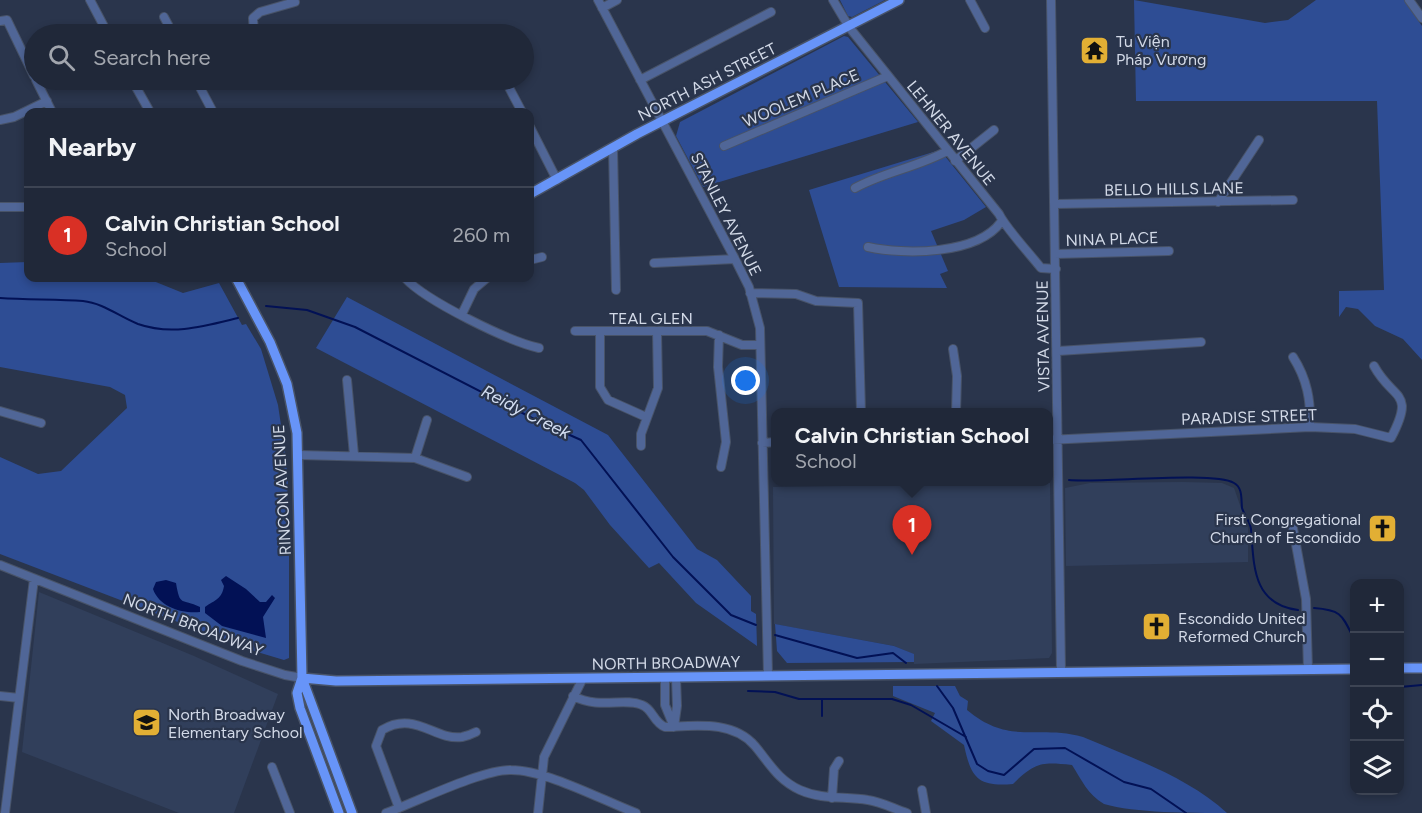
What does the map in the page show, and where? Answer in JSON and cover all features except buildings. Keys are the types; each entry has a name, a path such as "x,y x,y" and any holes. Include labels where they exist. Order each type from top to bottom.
{"main road":[{"name":"NORTH ASH STREET","path":"534,192 662,122 899,0"},
{"name":"RINCON AVENUE","path":"238,282 287,384 299,455 302,678"},
{"path":"1404,668 1422,668"},
{"name":"NORTH BROADWAY","path":"302,678 336,681 582,680 768,675 1350,669"},
{"path":"302,678 297,693 300,708 339,813"},
{"path":"302,678 352,813"}],"street":[{"path":"90,0 103,24"},
{"path":"600,4 618,0"},
{"name":"LEHNER AVENUE","path":"833,0 849,27 999,214 1001,222 1010,228 1041,268 1056,268"},
{"path":"970,0 985,28"},
{"name":"VISTA AVENUE","path":"1051,0 1061,671"},
{"path":"1409,0 1422,18"},
{"path":"253,24 253,18 260,12 295,2"},
{"name":"STANLEY AVENUE","path":"600,4 735,259 750,293 760,328 768,675"},
{"path":"640,80 771,12"},
{"path":"164,17 167,24"},
{"path":"0,21 7,20 24,55"},
{"name":"WOOLEM PLACE","path":"724,146 888,75"},
{"path":"42,90 50,108"},
{"path":"138,90 148,108"},
{"path":"202,90 211,108"},
{"path":"511,90 520,108"},
{"path":"31,108 47,100"},
{"path":"0,120 24,112"},
{"path":"955,161 994,130"},
{"path":"534,135 557,180"},
{"path":"1218,202 1260,140"},
{"path":"613,148 616,290"},
{"path":"855,188 878,176 931,160 947,151"},
{"name":"BELLO HILLS LANE","path":"1055,204 1293,200"},
{"path":"0,207 24,207"},
{"path":"868,247 893,253 942,251 973,240 994,229 1001,222"},
{"name":"NINA PLACE","path":"1056,254 1169,251"},
{"path":"534,259 542,257"},
{"path":"654,263 735,259"},
{"path":"410,282 420,291 493,330 522,344 539,348"},
{"path":"462,314 474,290 483,282"},
{"path":"750,293 796,294 816,301 858,303 861,408"},
{"name":"TEAL GLEN","path":"575,331 707,331 742,345 760,345"},
{"path":"600,331 600,387 603,394 608,400 646,417"},
{"path":"641,446 646,417 658,388 657,331"},
{"path":"718,335 718,367 726,442 721,467"},
{"path":"1058,351 1201,342"},
{"path":"953,349 957,376 956,408"},
{"path":"1293,357 1302,372 1308,390 1310,427"},
{"name":"PARADISE STREET","path":"1053,440 1310,427 1355,429 1391,438 1399,423 1402,404 1399,395 1380,377 1374,366"},
{"path":"347,380 354,455"},
{"path":"0,411 41,423"},
{"path":"415,458 427,420"},
{"path":"762,443 771,442"},
{"path":"299,455 415,458 467,477"},
{"path":"1292,523 1306,599 1308,670"},
{"name":"NORTH BROADWAY","path":"0,565 242,661 302,678"},
{"path":"5,813 34,579"},
{"path":"665,678 665,705 674,727"},
{"path":"674,727 677,706 676,678"},
{"path":"538,813 540,775 544,757 582,680"},
{"path":"0,696 19,698"},
{"path":"573,696 592,704 639,704 648,709 658,724 674,727 731,729 749,740 773,771 788,784 813,795 870,800 907,813"},
{"path":"399,808 376,746 382,730 403,723 425,726 450,736 461,737 476,732"},
{"path":"832,798 834,769 839,761"},
{"path":"272,767 290,813"},
{"path":"386,813 488,774 509,770 540,775 636,813"},
{"path":"922,790 926,813"}],"shaded area":[{"path":"840,0 885,0 852,17 848,16"},
{"path":"1134,0 1265,23 1288,20 1316,0 1404,0 1422,26 1422,360 1403,339 1375,326 1358,309 1346,307 1339,317 1339,291 1384,290 1377,101 1136,101"},
{"path":"844,36 848,37 918,122 703,187 676,136 680,122"},
{"path":"940,150 986,207 964,220 931,231 948,271 940,274 947,288 839,287 809,190"},
{"path":"24,262 24,282 156,282 183,293 219,283 242,325 246,324 261,349 278,405 288,481 286,514 289,546 289,658 284,660 251,650 0,554 0,457 38,474 61,471 127,408 125,395 110,387 0,367 0,263"},
{"path":"347,297 608,435 697,549 717,560 751,596 751,611 756,614 757,646 696,603 659,563 649,568 610,525 584,490 575,483 316,348"},
{"path":"1090,483 1222,483 1234,488 1248,528 1248,562 1066,566 1065,488"},
{"path":"1050,486 1052,653 1049,658 914,664 913,654 894,646 774,624 773,487"},
{"path":"226,576 246,589 260,602 266,602 272,595 275,598 263,617 266,638 222,626 205,613 205,607 222,594 224,586 221,580"},
{"path":"166,580 176,583 180,599 200,607 200,612 186,612 172,608 160,600 153,589 156,582"},
{"name":"North Broadway Elementary School","path":"39,592 194,656 278,694 234,813 179,813 22,752"},
{"path":"775,624 894,646 914,654 914,662 787,663 777,651"},
{"path":"893,686 955,686 960,696 968,701 967,710 982,721 1010,731 1052,732 1083,737 1177,779 1212,800 1227,813 1147,811 1104,804 1089,791 1072,765 1039,765 1013,784 1001,785 984,782 973,773 964,745 931,721 935,713 893,696"}],"waterway":[{"name":"Reidy Creek","path":"0,298 90,302 151,328 188,328 238,318"},
{"name":"Reidy Creek","path":"266,306 307,310 355,327 536,420 581,440 673,557 731,615 756,625"},
{"path":"1069,480 1204,478 1234,483 1240,491 1242,508 1250,526 1258,581 1272,600 1298,610"},
{"path":"1314,608 1336,612 1347,624 1351,633"},
{"name":"Reidy Creek","path":"775,635 857,658 893,653 906,663"},
{"path":"1404,687 1422,685"},
{"name":"Reidy Creek","path":"937,686 953,708 977,764 988,771 1004,775 1034,749 1065,748 1124,782 1151,789 1186,813"},
{"path":"748,691 775,692 799,699 892,699 911,705 966,737"},
{"path":"822,699 822,716"}],"place":[{"name":"Tu Viện Pháp Vương","path":"1095,50"},
{"name":"First Congregational Church of Escondido","path":"1382,528"},
{"name":"Calvin Christian School","path":"912,555"},
{"name":"Escondido United Reformed Church","path":"1157,627"},
{"name":"North Broadway Elementary School","path":"147,723"}]}
